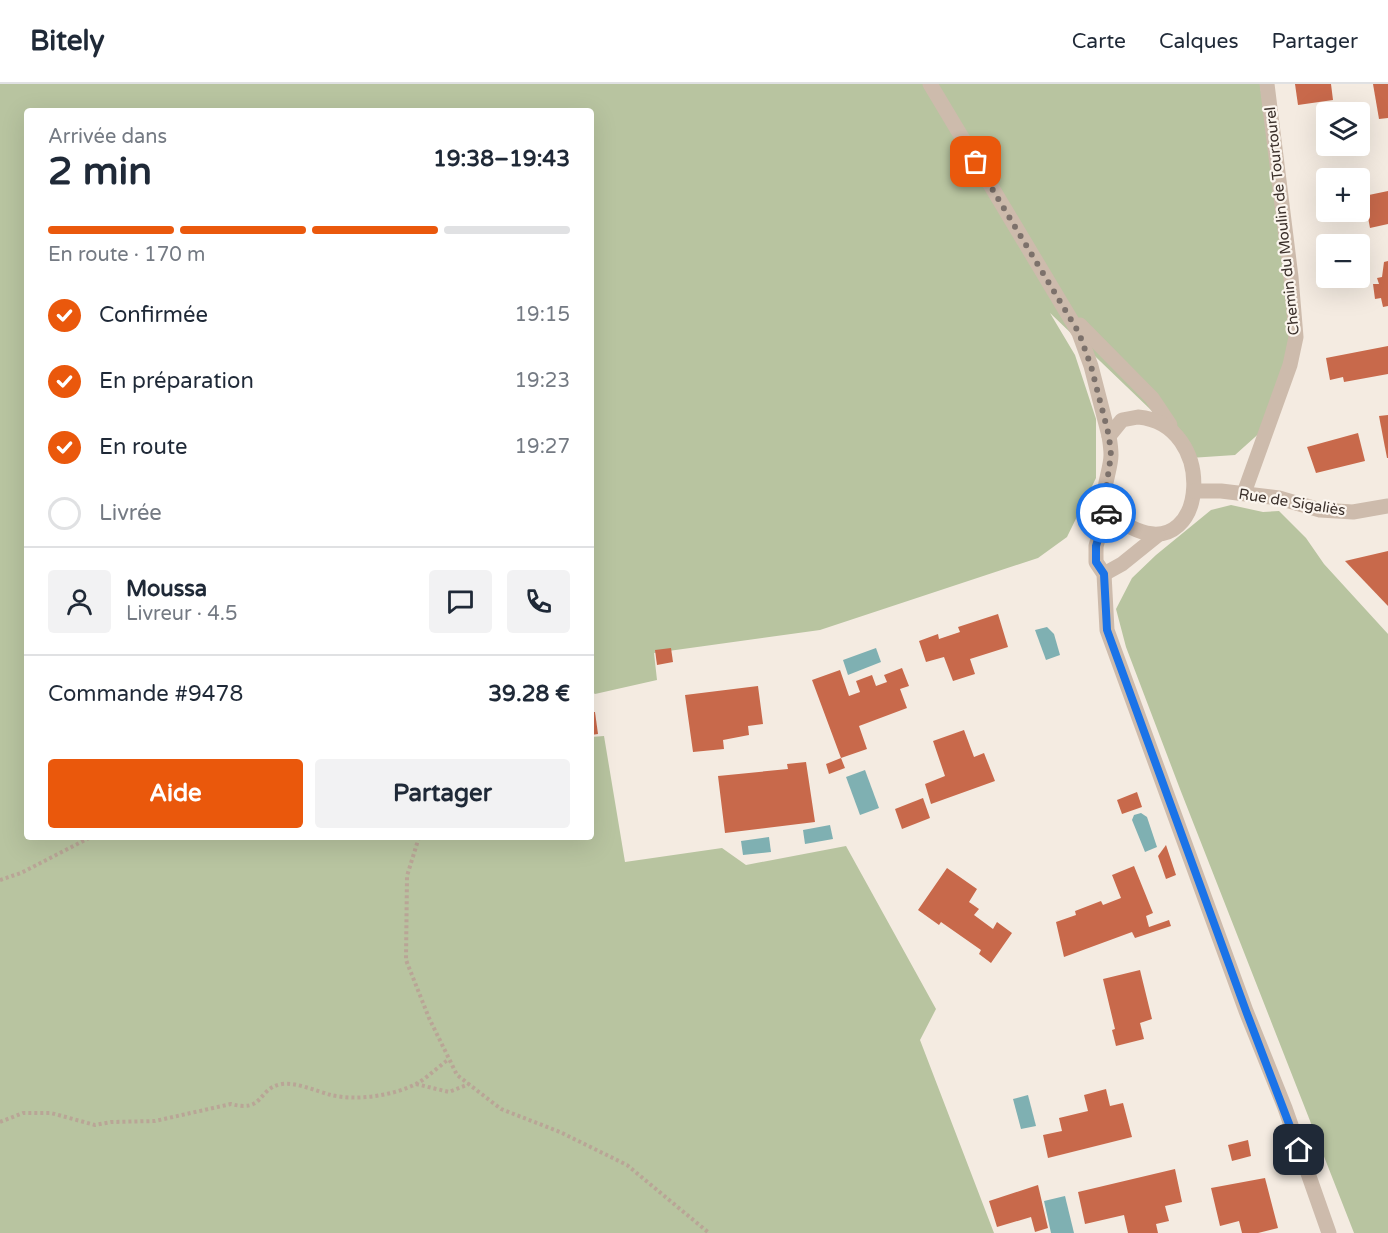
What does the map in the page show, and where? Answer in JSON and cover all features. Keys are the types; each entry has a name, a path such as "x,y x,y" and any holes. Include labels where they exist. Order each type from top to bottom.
{"street":[{"path":"930,84 1079,333 1091,366 1109,436 1111,455 1105,496 1107,509 1096,546 1096,562 1104,574 1107,630 1246,1011 1285,1108 1329,1233"},
{"name":"Chemin du Moulin de Tourtourel","path":"1244,493 1290,365 1296,337 1291,277 1267,84"},
{"path":"1059,303 1152,398 1177,435 1192,467 1195,491 1188,514 1179,524 1158,535 1122,564 1104,574"},
{"path":"1109,436 1122,420 1138,417 1152,418 1177,435"},
{"name":"Rue de Sigaliès","path":"1195,491 1244,493 1279,498 1320,510 1353,512 1388,506"},
{"path":"1107,509 1119,521 1131,528 1158,535"}],"path":[{"path":"0,880 21,873 85,840"},
{"path":"418,840 407,876 406,960 429,1018 457,1075 501,1109 560,1132 627,1165 710,1233"},
{"path":"0,1122 23,1113 51,1113 95,1125 111,1122 155,1121 231,1104 242,1107 256,1104 271,1086 285,1084 347,1099 373,1097 416,1084 448,1059"},
{"path":"416,1084 449,1092 469,1084"}],"green space":[{"path":"0,84 1260,84 1289,300 1289,356 1264,429 1235,455 1190,458 1177,435 1050,313 1075,355 1096,419 1096,478 1067,537 1038,558 820,630 654,653 657,680 595,694 594,108 24,108 24,840 594,840 594,737 604,736 625,862 722,848 746,865 846,846 936,1009 920,1040 994,1233 0,1233"},
{"path":"1231,505 1263,512 1279,511 1306,538 1324,564 1388,634 1388,1233 1354,1233 1180,789 1126,647 1116,609 1132,578 1156,555 1211,510"}],"water":[{"path":"1047,627 1054,634 1060,655 1046,660 1035,630"},
{"path":"876,648 881,662 848,675 843,660"},
{"path":"865,770 879,808 860,815 846,777"},
{"path":"1141,813 1147,817 1157,847 1145,852 1132,820 1134,815"},
{"path":"830,825 833,839 805,844 803,830"},
{"path":"769,837 771,852 743,855 741,841"},
{"path":"1028,1095 1036,1126 1021,1129 1013,1099"},
{"path":"1065,1196 1074,1233 1051,1233 1044,1201"}],"building":[{"path":"1295,84 1331,84 1333,100 1298,105"},
{"path":"1373,84 1388,84 1388,118 1379,119"},
{"path":"1388,191 1388,224 1370,228 1370,195"},
{"path":"1388,261 1388,306 1383,307 1381,298 1375,299 1373,284 1379,284 1377,278 1382,277 1384,262"},
{"path":"1388,346 1388,374 1344,382 1343,377 1330,380 1326,358"},
{"path":"1388,415 1388,458 1387,458 1379,416"},
{"path":"1358,433 1365,461 1316,473 1307,447"},
{"path":"1388,551 1388,606 1345,561"},
{"path":"998,614 1008,647 970,659 975,674 953,681 944,657 926,662 919,641 938,634 939,639 960,632 958,627"},
{"path":"671,648 673,662 657,665 655,650"},
{"path":"902,668 909,686 900,689 907,708 859,726 867,749 841,758 812,680 840,670 849,696 860,692 856,681 872,675 876,686 887,682 884,675"},
{"path":"758,686 763,724 748,726 749,735 723,740 724,749 693,752 685,695"},
{"path":"594,712 595,712 598,734 594,735"},
{"path":"964,730 974,757 984,753 995,781 931,804 925,784 945,776 933,741"},
{"path":"841,758 845,768 829,774 826,764"},
{"path":"806,762 815,822 725,833 718,776 788,769 787,764"},
{"path":"1137,792 1142,807 1122,814 1117,800"},
{"path":"923,798 930,818 902,829 895,809"},
{"path":"1166,845 1176,875 1166,879 1158,856"},
{"path":"1134,866 1153,913 1146,916 1149,927 1169,920 1171,926 1135,938 1132,932 1064,957 1056,922 1076,915 1075,911 1101,901 1103,905 1121,898 1112,875"},
{"path":"947,868 977,889 969,902 979,909 974,915 993,929 997,922 1012,933 991,963 979,954 981,950 941,922 939,925 918,910"},
{"path":"1140,970 1152,1019 1140,1023 1144,1039 1116,1046 1112,1030 1115,1029 1103,979"},
{"path":"1106,1089 1110,1106 1123,1103 1132,1137 1048,1158 1043,1135 1062,1131 1059,1118 1088,1111 1084,1095"},
{"path":"1248,1140 1251,1156 1232,1161 1228,1145"},
{"path":"1175,1169 1182,1202 1165,1206 1169,1221 1156,1224 1158,1233 1128,1233 1124,1215 1085,1224 1078,1192"},
{"path":"1265,1178 1278,1228 1258,1233 1242,1233 1239,1221 1220,1226 1211,1188"},
{"path":"1038,1185 1048,1228 1035,1232 1031,1217 997,1227 989,1201"}],"way so far":[{"path":"976,162 1079,333 1102,402 1109,436 1111,455 1105,496 1106,513"}],"route":[{"path":"1106,513 1096,546 1096,562 1104,574 1107,630 1299,1150"}]}
